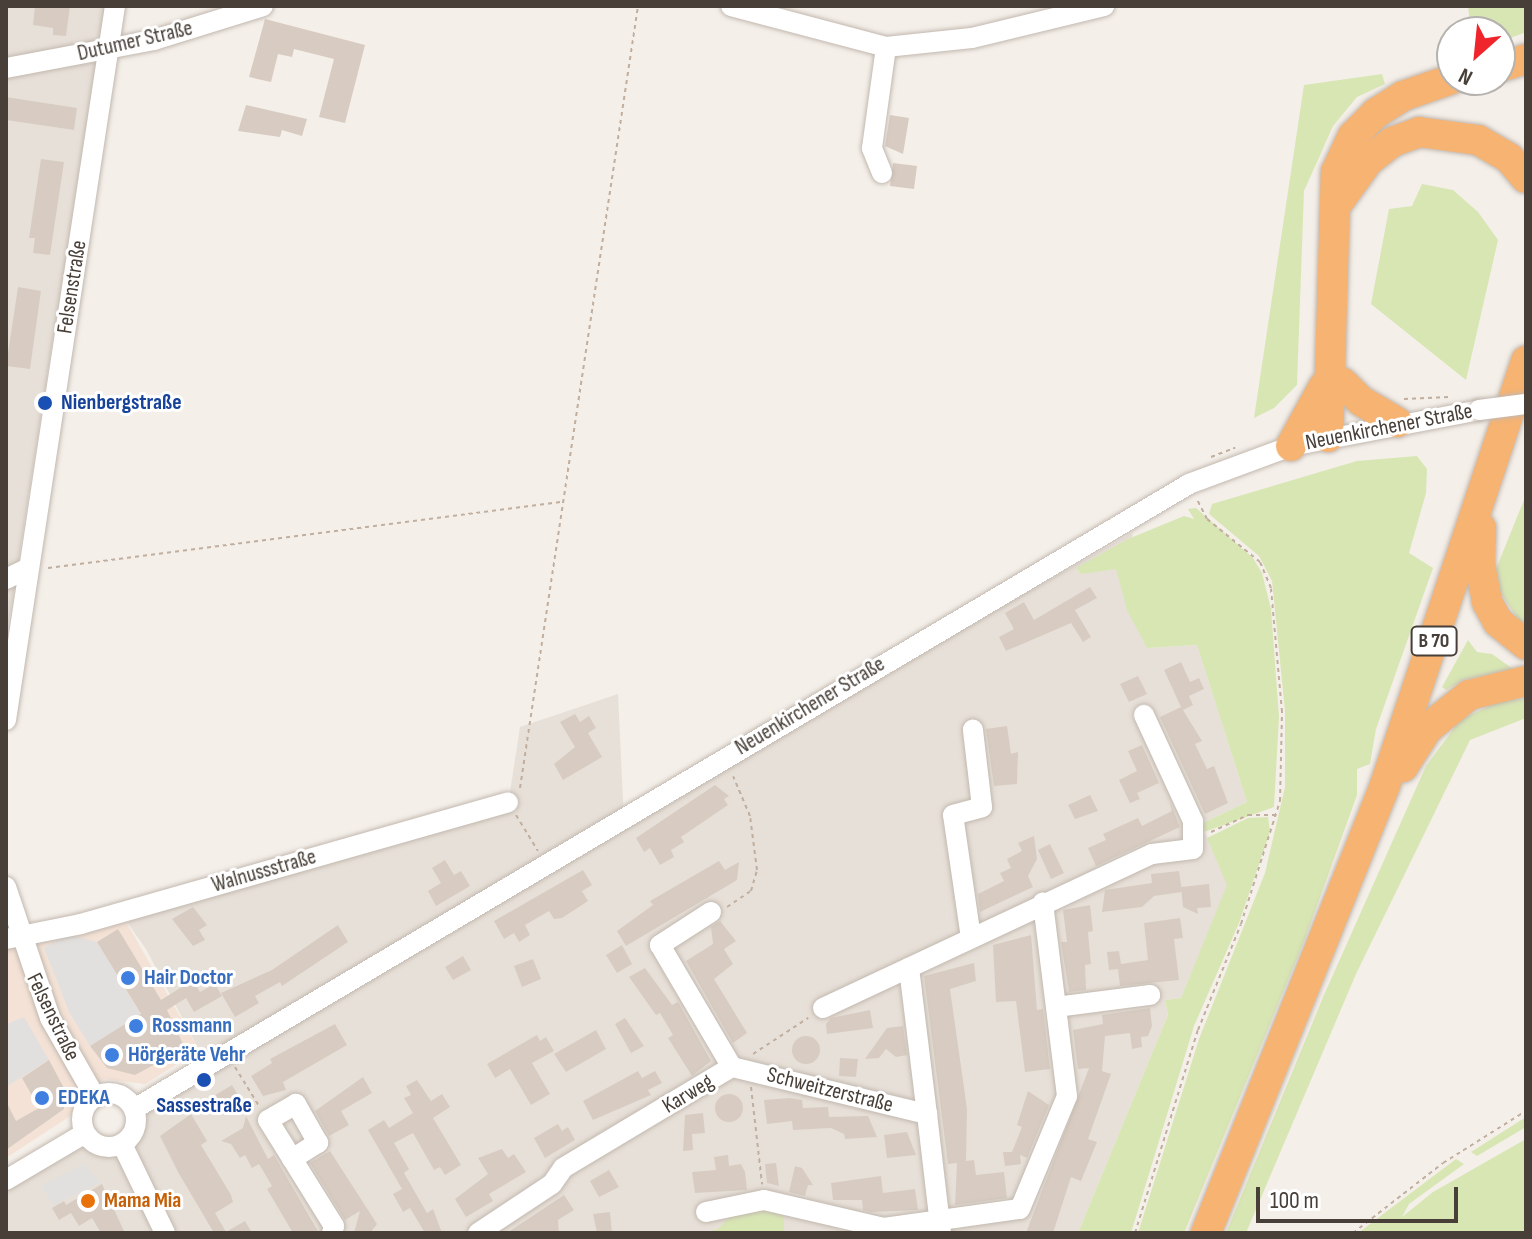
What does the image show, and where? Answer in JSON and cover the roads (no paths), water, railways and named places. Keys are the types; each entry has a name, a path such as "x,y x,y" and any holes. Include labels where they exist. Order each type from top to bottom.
{"highway":[{"path":"1338,435 1330,330 1336,172 1353,136 1403,96 1436,85"},
{"path":"1332,216 1349,181 1368,161 1392,142 1419,132 1444,131 1478,140 1509,158 1526,178"},
{"name":"B 70","path":"1206,1233 1385,785 1526,361"},
{"path":"1336,380 1361,401 1397,422"},
{"path":"1291,446 1336,380"},
{"name":"B 70","path":"1483,496 1480,565 1487,602 1498,622 1526,645"},
{"name":"B 70","path":"1385,785 1427,729 1469,695 1526,681"}],"street":[{"name":"Felsenstraße","path":"6,720 115,6"},
{"name":"Dutumer Straße","path":"6,68 154,40 263,6"},
{"path":"731,6 886,47 972,38 1104,6"},
{"path":"882,173 872,148 886,47"},
{"name":"Neuenkirchener Straße","path":"134,1109 225,1051 1189,484 1291,446 1397,422 1526,404"},
{"path":"6,579 29,568"},
{"path":"823,1008 1043,902 1152,854 1193,849 1193,821 1144,715"},
{"path":"971,938 953,815 982,807 973,730"},
{"name":"Walnussstraße","path":"12,938 508,802"},
{"name":"Felsenstraße","path":"6,887 12,938 50,1018 95,1097"},
{"path":"706,1212 764,1200 884,1228 1013,1223 1067,1096 1043,902"},
{"name":"Karweg","path":"478,1233 552,1184 563,1168 741,1069 660,945 711,912"},
{"name":"Schweitzerstraße","path":"909,968 940,1228"},
{"path":"1056,1007 1150,995"},
{"name":"Schweitzerstraße","path":"741,1069 927,1114"},
{"path":"117,1094 134,1109 135,1129 122,1144 101,1146 85,1133 83,1113 95,1097 117,1094"},
{"path":"292,1159 318,1143 296,1104 268,1120 292,1159 334,1226 332,1233"},
{"path":"6,1180 85,1133"},
{"path":"122,1144 165,1233"}],"place":[{"name":"Nienbergstraße","path":"45,403"},
{"name":"Hair Doctor","path":"128,978"},
{"name":"Rossmann","path":"136,1026"},
{"name":"Hörgeräte Vehr","path":"112,1055"},
{"name":"Sassestraße","path":"204,1080"},
{"name":"EDEKA","path":"42,1098"},
{"name":"Mama Mia","path":"88,1201"}]}
